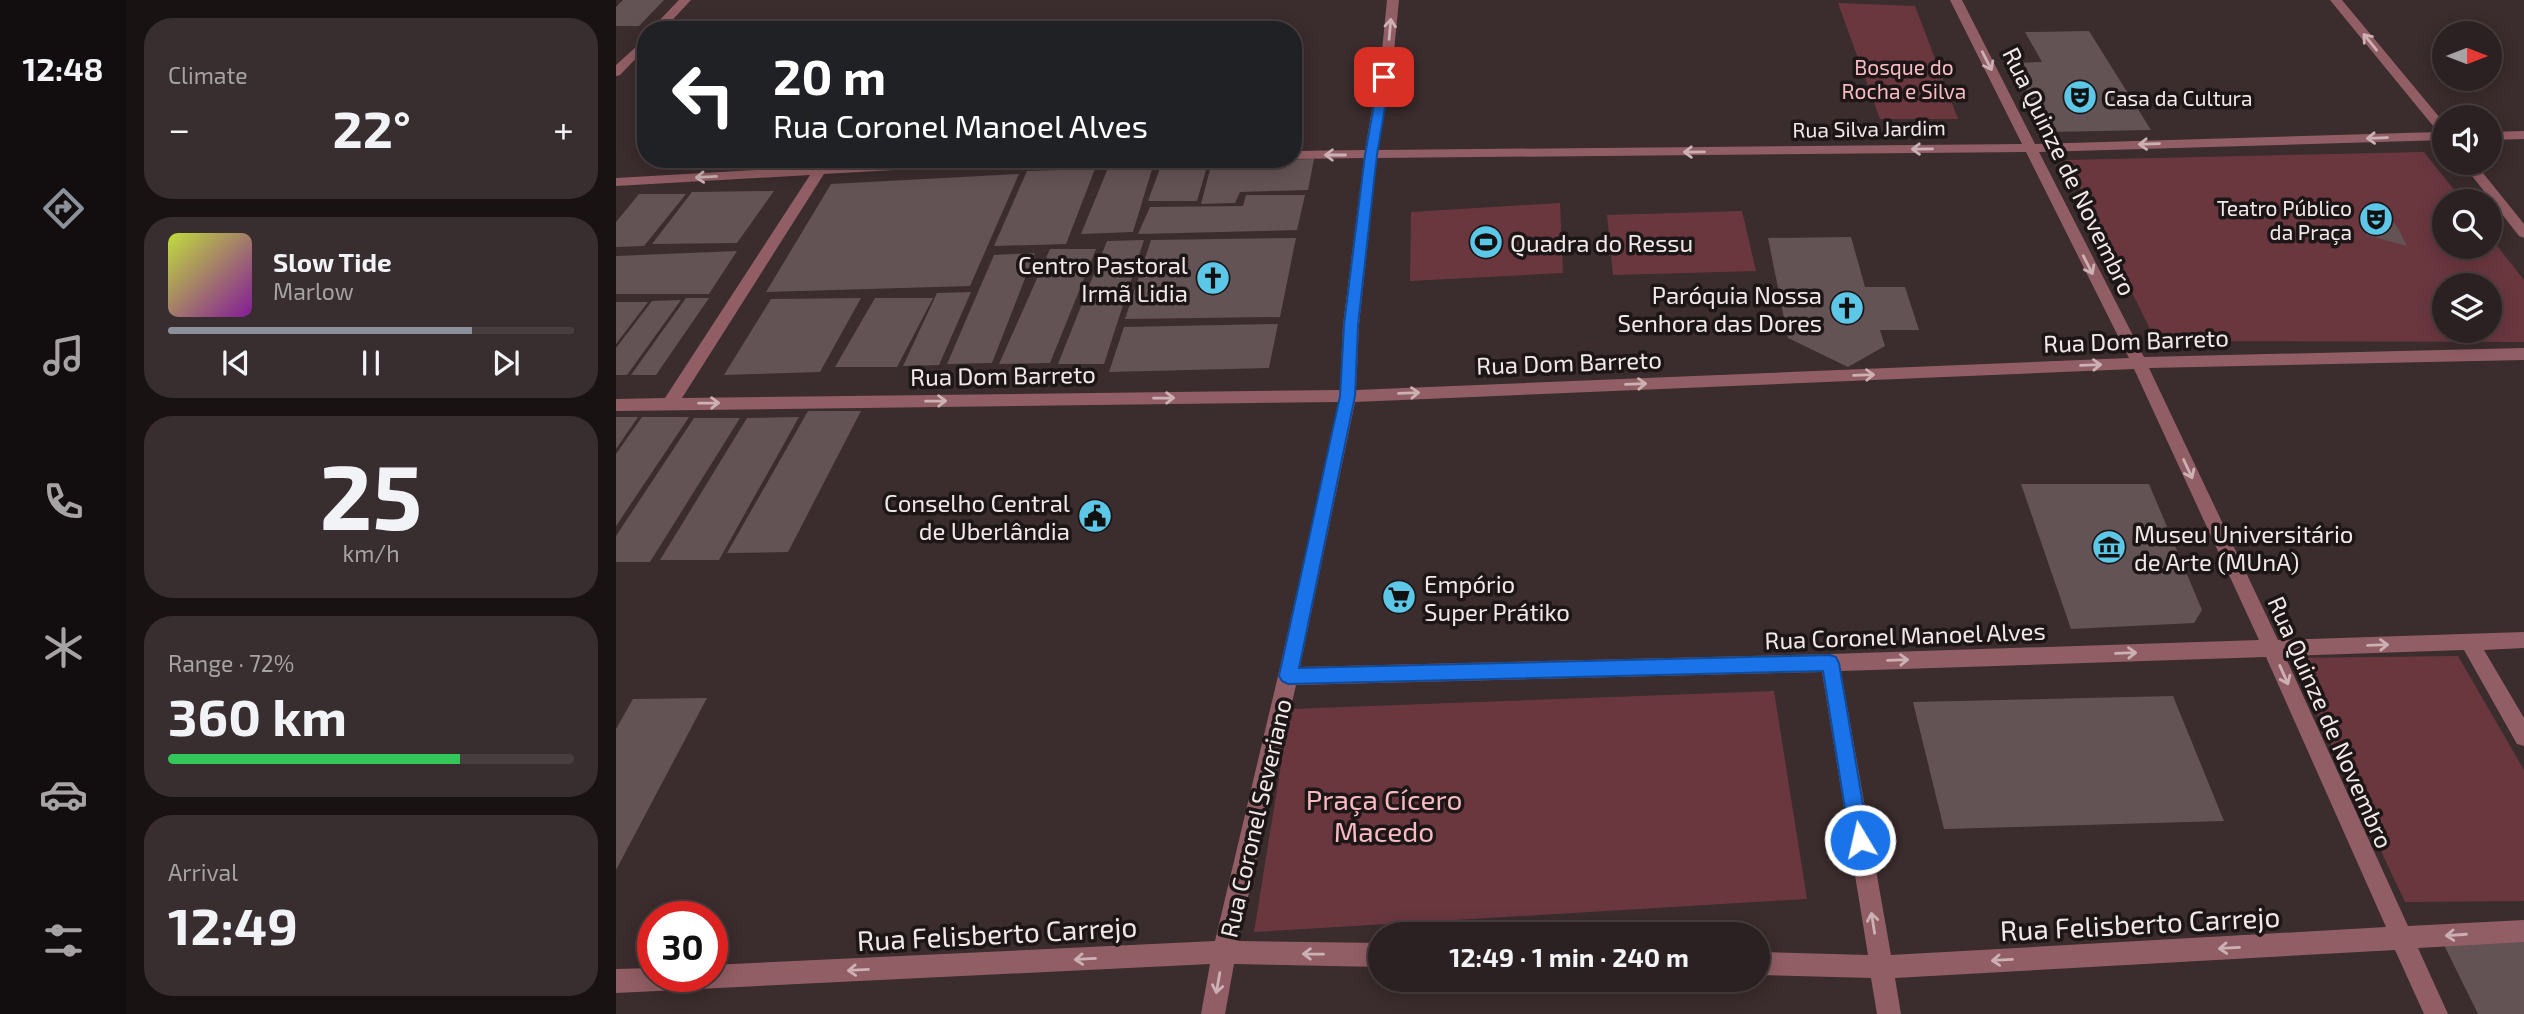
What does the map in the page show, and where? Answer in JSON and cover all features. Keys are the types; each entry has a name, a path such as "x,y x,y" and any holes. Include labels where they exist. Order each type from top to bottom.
{"street":[{"path":"665,21 685,0"},
{"name":"Rua Coronel Severiano","path":"1213,1014 1224,952 1288,676 1348,396 1351,325 1393,0"},
{"name":"Rua Quinze de Novembro","path":"1956,0 2139,363 2272,648 2436,1014"},
{"path":"2336,0 2432,119"},
{"path":"616,72 621,60 637,48"},
{"name":"Rua Silva Jardim","path":"1302,155 2032,148 2432,135"},
{"path":"2502,136 2524,135"},
{"path":"616,182 856,168"},
{"path":"670,404 820,170"},
{"path":"2478,175 2524,233"},
{"name":"Rua Dom Barreto","path":"616,405 1348,396 2139,363 2524,354"},
{"name":"Rua Coronel Manoel Alves","path":"1288,676 1830,663 2524,640"},
{"path":"2469,642 2524,737"},
{"path":"1830,663 1889,1014"},
{"name":"Rua Felisberto Carrejo","path":"1770,964 1881,967 2524,931"},
{"name":"Rua Felisberto Carrejo","path":"616,981 1224,952 1368,955"}],"green space":[{"name":"Bosque do Rocha e Silva","path":"1838,3 1915,6 1958,119 1880,119"},
{"path":"2424,152 2432,162 2432,175 2442,175 2453,189 2432,189 2432,259 2502,259 2502,252 2524,280 2524,342 2502,342 2502,273 2432,273 2432,342 2156,341 2066,160"},
{"name":"Quadra do Ressu","path":"1560,203 1563,273 1410,281 1411,212"},
{"path":"1742,211 1756,271 1613,275 1607,215"},
{"path":"2458,656 2524,770 2524,901 2405,902 2290,658"},
{"name":"Praça Cícero Macedo","path":"1774,691 1807,899 1422,922 1368,922 1368,925 1254,932 1290,709"}],"building":[{"path":"623,0 664,0 644,21 637,21 637,26 616,26 616,7"},
{"name":"Casa da Cultura","path":"2089,31 2151,130 2048,132 2013,63 2042,62 2025,32"},
{"path":"1302,159 1314,159 1308,190 1240,192 1235,203 1201,204 1210,168 1302,168"},
{"path":"1108,168 1152,168 1133,232 1081,234"},
{"path":"1160,168 1207,168 1197,201 1148,201"},
{"path":"1095,169 1066,244 994,246 1027,171"},
{"path":"1019,174 970,286 766,292 831,184"},
{"path":"774,191 737,243 652,244 692,192"},
{"path":"639,194 686,194 644,246 616,247 616,222"},
{"path":"1246,195 1305,195 1297,230 1138,234 1150,207 1243,206"},
{"name":"Teatro Público da Praça","path":"2381,207 2398,228 2407,246 2367,235 2360,210"},
{"name":"Paróquia Nossa Senhora das Dores","path":"1851,237 1865,287 1905,287 1919,330 1880,330 1885,346 1848,367 1788,338 1768,238"},
{"name":"Centro Pastoral Irmã Lidia","path":"1296,238 1280,317 1125,319 1151,240"},
{"path":"1144,240 1104,364 1058,364 1107,241"},
{"path":"1050,249 1096,249 1050,363 999,364"},
{"path":"737,251 709,294 616,294 616,256"},
{"path":"1035,253 992,363 947,364 994,255"},
{"path":"971,292 939,365 903,366 937,293"},
{"path":"686,298 709,298 656,375 631,375"},
{"path":"861,298 820,372 724,375 771,299"},
{"path":"875,298 933,298 897,367 835,367"},
{"path":"681,300 627,375 616,375 616,348 652,301"},
{"path":"616,302 648,302 616,344"},
{"path":"1278,324 1269,368 1109,372 1124,327"},
{"path":"808,411 861,411 788,552 727,553"},
{"path":"616,417 638,417 616,449"},
{"path":"642,417 689,417 616,526 616,454"},
{"path":"799,417 719,560 660,560 747,418"},
{"path":"694,418 740,418 650,562 616,562 616,536"},
{"name":"Museu Universitário de Arte (MUnA)","path":"2021,484 2149,484 2202,610 2194,623 2071,629"},
{"path":"2173,696 2224,821 1944,829 1913,702"},
{"path":"707,698 616,870 616,729 633,699"},
{"path":"2524,938 2524,1014 2478,1014 2443,943"}],"place":[{"name":"Casa da Cultura","path":"2080,97"},
{"name":"Teatro Público da Praça","path":"2376,219"},
{"name":"Quadra do Ressu","path":"1486,242"},
{"name":"Centro Pastoral Irmã Lidia","path":"1213,278"},
{"name":"Paróquia Nossa Senhora das Dores","path":"1847,308"},
{"name":"Conselho Central de Uberlândia","path":"1095,516"},
{"name":"Museu Universitário de Arte (MUnA)","path":"2109,547"},
{"name":"Empório Super Prátiko","path":"1399,597"}],"route":[{"path":"1384,77 1371,155 1351,325 1348,396 1288,676 1830,663 1860,840"}]}
